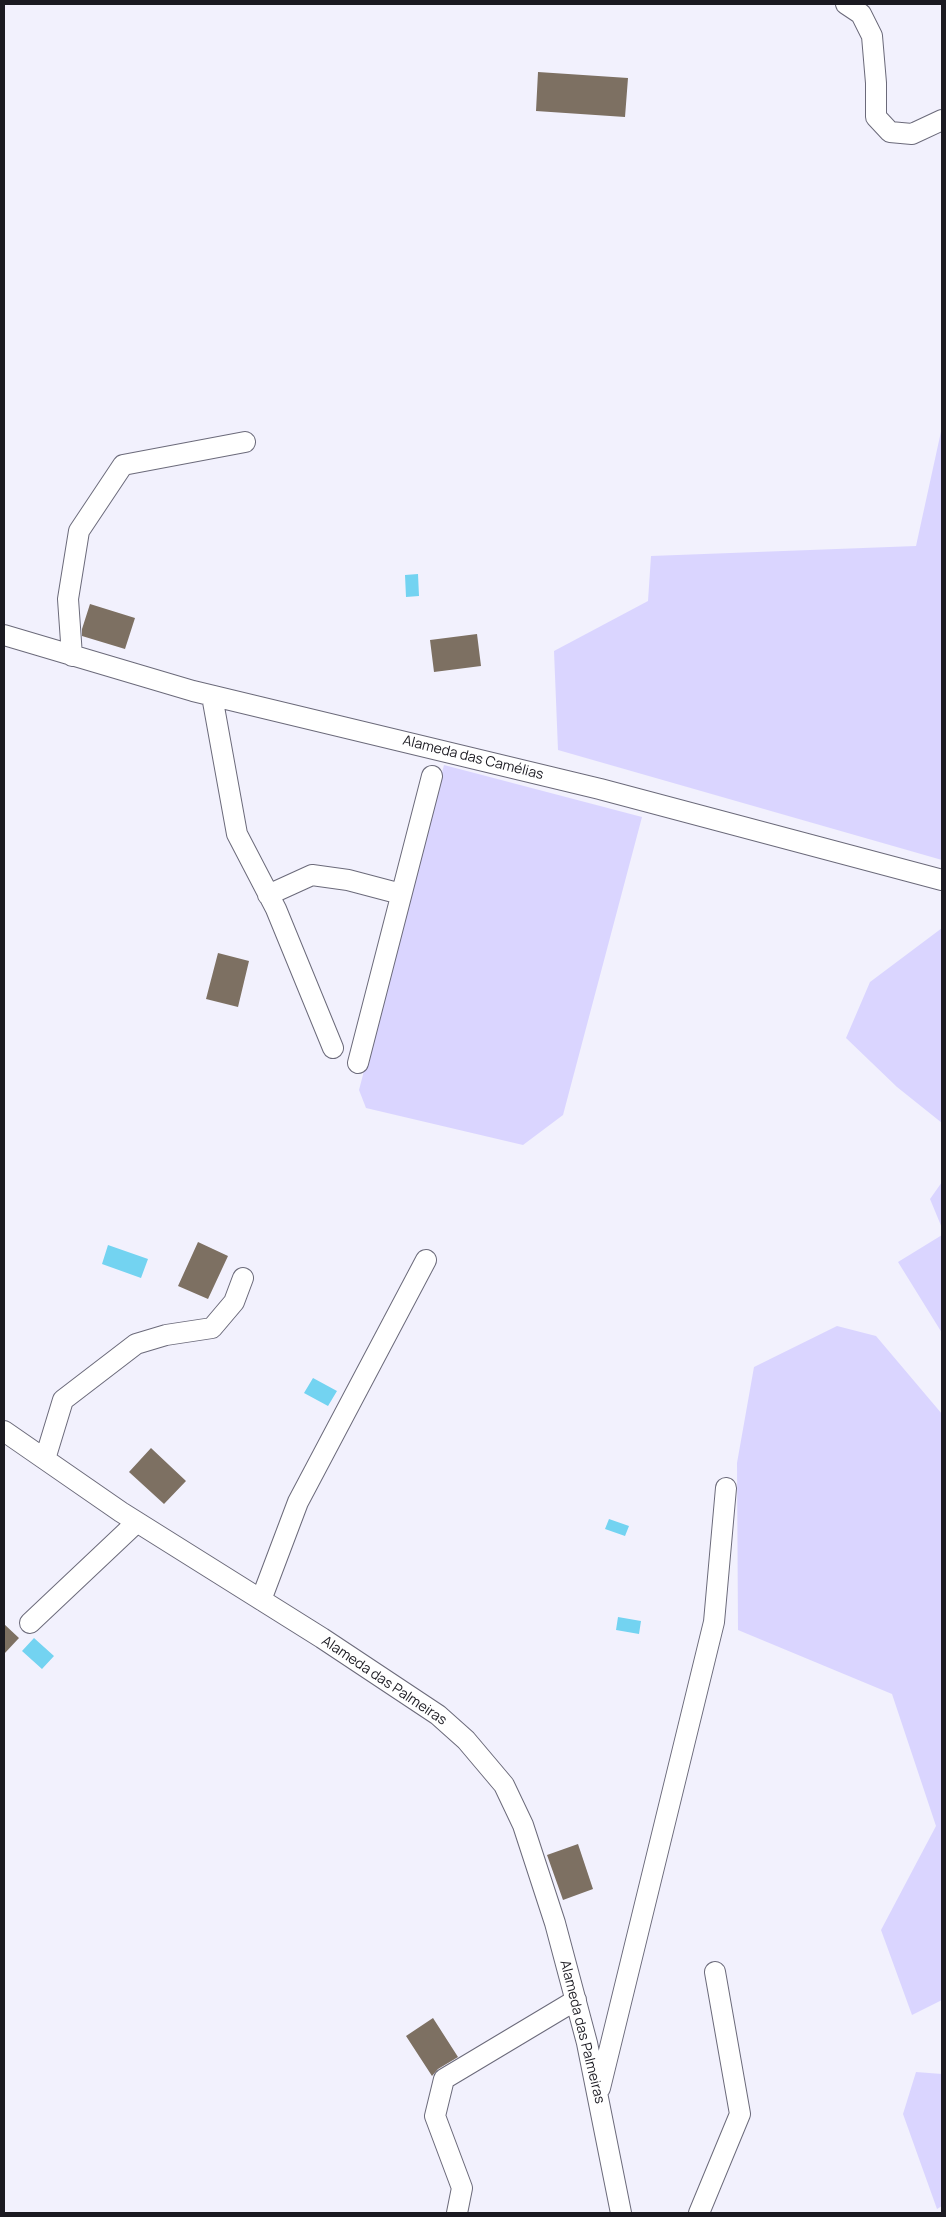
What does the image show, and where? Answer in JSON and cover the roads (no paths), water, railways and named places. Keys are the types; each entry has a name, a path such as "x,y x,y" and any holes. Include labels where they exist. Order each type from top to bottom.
{"street":[{"path":"846,4 861,14 872,36 876,83 876,117 890,132 912,134 942,120"},
{"path":"72,656 68,599 78,531 123,466 245,442"},
{"name":"Alameda das Camélias","path":"4,635 212,696 600,789 942,880"},
{"path":"212,696 237,834 268,895 333,1048"},
{"path":"358,1063 432,776"},
{"path":"268,895 312,875 348,880 401,894"},
{"path":"261,1600 298,1502 426,1260"},
{"path":"45,1459 63,1400 136,1344 166,1335 212,1328 234,1302 243,1278"},
{"name":"Alameda das Palmeiras","path":"4,1432 137,1522 261,1600 438,1716 466,1740 504,1785 523,1825 536,1860 576,2000 598,2095 620,2213"},
{"path":"598,2095 714,1622 726,1488"},
{"path":"30,1623 137,1522"},
{"path":"699,2213 740,2114 715,1972"},
{"path":"457,2213 462,2188 435,2116 444,2079 576,2000"}],"water":[{"path":"418,574 419,596 406,597 405,575"},
{"path":"108,1245 148,1259 141,1278 102,1264"},
{"path":"313,1378 337,1391 328,1406 304,1393"},
{"path":"609,1519 629,1526 625,1536 605,1529"},
{"path":"618,1617 641,1621 639,1634 616,1630"},
{"path":"34,1638 54,1656 42,1669 22,1651"}]}
